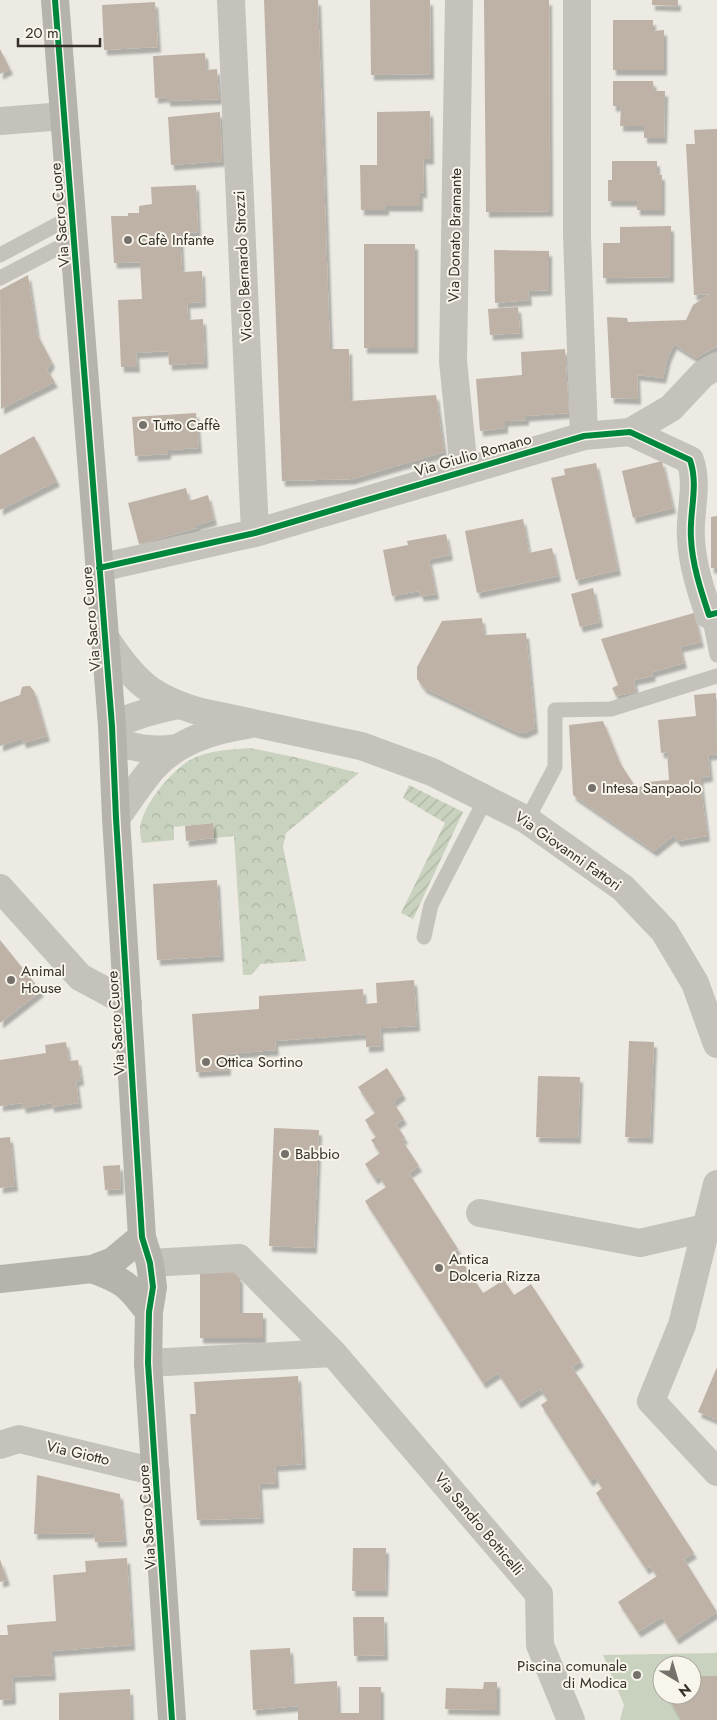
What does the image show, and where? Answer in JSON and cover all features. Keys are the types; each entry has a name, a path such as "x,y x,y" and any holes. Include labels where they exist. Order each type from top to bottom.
{"street":[{"name":"Via Sacro Cuore","path":"55,0 113,733 116,818 142,1237 150,1263 153,1287 149,1312 148,1363 172,1720"},
{"name":"Vicolo Bernardo Strozzi","path":"231,0 255,533"},
{"name":"Via Donato Bramante","path":"459,0 453,361 464,470"},
{"path":"577,0 577,236 584,436"},
{"path":"0,121 64,116"},
{"path":"630,432 671,408 704,374 717,366"},
{"name":"Via Giulio Romano","path":"99,568 255,533 584,436 630,432 690,460 695,473 691,538 700,589 713,614"},
{"path":"106,639 134,678 152,692 178,705"},
{"path":"178,705 138,714 113,733 134,748 160,751 176,748 224,729 256,724"},
{"name":"Via Giovanni Fattori","path":"178,705 361,746 432,772 527,820 624,888 664,931 695,983 717,1044"},
{"path":"116,818 154,767 176,748"},
{"path":"0,888 80,977 128,1003"},
{"path":"717,1184 682,1325 651,1401 717,1472"},
{"path":"480,1212 640,1243 705,1228"},
{"path":"0,1279 92,1269 113,1261 142,1237"},
{"name":"Via Sandro Botticelli","path":"150,1263 239,1258 334,1353 538,1594 540,1645 571,1720"},
{"path":"92,1269 117,1278 130,1288 149,1312"},
{"path":"148,1363 334,1353"},
{"name":"Via Giotto","path":"10,1442 156,1472"}],"lane":[{"path":"0,255 74,227"},
{"path":"0,278 74,227"},
{"path":"713,614 717,655"},
{"path":"527,820 555,767 555,710 611,709 717,676"},
{"path":"424,937 431,905 486,798"}],"green space":[{"path":"250,748 359,773 286,833 283,846 306,961 261,964 251,975 243,975 234,836 214,838 212,823 174,827 174,840 142,843 140,831 145,812 158,791 182,766 204,754"},
{"path":"409,785 463,812 413,919 401,913 445,823 403,798"},
{"name":"Piscina comunale di Modica","path":"717,1652 717,1720 620,1720 624,1705 603,1655"}],"building":[{"path":"264,0 318,0 330,349 349,349 350,401 436,395 444,452 352,479 282,481"},
{"path":"370,0 430,0 431,74 371,75"},
{"path":"484,0 549,0 550,211 486,212"},
{"path":"652,0 678,0 678,6 652,5"},
{"path":"155,2 158,47 104,50 102,5"},
{"path":"613,20 653,20 653,31 664,30 664,70 613,70"},
{"path":"0,49 10,69 0,74"},
{"path":"205,53 206,70 217,69 219,99 167,101 167,97 155,98 153,56"},
{"path":"613,81 653,81 654,91 665,91 664,138 644,138 644,126 620,126 621,106 613,106"},
{"path":"430,111 431,159 423,159 424,193 420,192 420,206 386,206 386,210 361,210 360,165 377,165 377,112"},
{"path":"220,112 222,161 171,165 168,117"},
{"path":"717,129 717,346 696,358 674,344 668,357 663,378 637,375 638,399 611,398 607,317 627,318 628,322 686,320 693,305 710,294 694,295 686,144 695,144 694,130"},
{"path":"612,161 657,161 657,174 662,175 662,210 637,210 637,201 608,201 608,180 612,180"},
{"path":"196,185 198,232 180,233 182,272 202,271 203,302 187,303 188,320 203,319 205,363 169,365 168,351 136,353 137,367 121,367 118,300 142,299 140,262 114,263 111,216 128,216 128,213 139,213 139,206 152,204 151,187"},
{"path":"671,226 671,277 603,278 603,243 620,243 620,227"},
{"path":"364,244 415,244 415,348 364,348"},
{"path":"494,250 549,251 549,290 528,291 529,300 495,303"},
{"path":"28,275 37,334 52,362 47,370 55,382 1,409 0,290"},
{"path":"518,307 520,333 490,335 488,309"},
{"path":"565,349 569,413 526,416 526,420 505,421 505,428 480,431 476,379 522,375 521,352"},
{"path":"196,413 199,448 168,450 168,454 135,456 132,417"},
{"path":"34,436 57,481 0,510 0,455"},
{"path":"662,461 673,508 633,518 622,471"},
{"path":"596,463 618,570 576,580 551,478 565,475 564,469"},
{"path":"186,488 189,501 208,495 214,520 197,525 197,528 139,544 128,503"},
{"path":"717,516 717,568 711,568 711,517"},
{"path":"523,519 529,553 552,548 558,576 477,593 465,531"},
{"path":"446,534 450,555 429,559 436,594 421,596 419,591 392,596 383,550 408,545 407,541"},
{"path":"593,588 600,622 580,627 571,594"},
{"path":"694,613 701,642 680,647 684,663 652,672 653,676 634,680 636,692 616,696 612,688 618,685 601,639"},
{"path":"482,618 484,635 526,633 535,728 524,733 517,732 424,688 417,679 417,667 442,621"},
{"path":"30,686 34,691 47,736 23,743 22,738 0,746 0,702 20,695 22,687"},
{"path":"716,693 717,754 708,755 710,776 700,778 707,836 678,841 673,836 654,851 573,795 569,725 603,721 620,763 637,789 647,782 669,780 667,752 661,753 658,720 696,716 694,695"},
{"path":"213,823 214,838 186,841 185,826"},
{"path":"217,880 221,956 157,960 153,884"},
{"path":"0,940 41,991 0,1023"},
{"path":"414,980 417,1026 380,1028 381,1046 366,1047 366,1034 275,1041 276,1050 227,1054 228,1070 196,1072 192,1014 259,1009 259,996 363,989 364,1004 377,1003 376,983"},
{"path":"629,1041 654,1042 650,1138 625,1137"},
{"path":"66,1042 69,1061 78,1060 81,1080 76,1081 79,1103 51,1107 51,1103 23,1108 22,1103 0,1106 0,1060 46,1053 45,1045"},
{"path":"387,1068 403,1094 393,1102 404,1119 396,1124 405,1138 402,1140 419,1166 409,1173 458,1249 455,1251 483,1293 504,1280 514,1295 531,1284 581,1361 572,1367 694,1553 684,1559 717,1612 676,1639 662,1617 638,1632 618,1602 657,1576 650,1566 646,1569 596,1493 602,1488 595,1477 590,1481 541,1405 548,1400 540,1389 518,1403 498,1373 483,1383 365,1201 386,1187 379,1176 375,1179 365,1164 380,1153 371,1140 376,1137 365,1120 375,1113 358,1087"},
{"path":"538,1076 580,1077 578,1138 536,1137"},
{"path":"274,1128 319,1130 314,1248 269,1246"},
{"path":"10,1137 15,1186 0,1188 0,1138"},
{"path":"120,1165 121,1189 105,1190 103,1166"},
{"path":"200,1272 235,1272 240,1278 240,1313 263,1313 263,1338 200,1338"},
{"path":"717,1367 717,1420 698,1412"},
{"path":"298,1376 303,1464 275,1466 276,1483 259,1484 261,1518 197,1520 190,1414 196,1414 194,1382"},
{"path":"37,1475 120,1494 124,1541 95,1542 94,1533 34,1534"},
{"path":"353,1548 386,1548 385,1591 352,1591"},
{"path":"127,1558 132,1645 51,1651 53,1675 12,1677 13,1699 0,1700 0,1635 8,1635 7,1625 56,1621 53,1575 86,1572 85,1561"},
{"path":"0,1559 7,1580 0,1582"},
{"path":"353,1617 384,1617 385,1655 354,1656"},
{"path":"290,1648 292,1684 337,1681 338,1713 359,1713 359,1687 381,1687 381,1720 298,1720 298,1706 253,1710 250,1650"},
{"path":"702,1676 717,1676 717,1720 681,1720 673,1705 702,1705"},
{"path":"484,1682 497,1682 497,1710 445,1709 446,1688 483,1689"},
{"path":"130,1689 131,1720 59,1720 59,1693"}],"cycle path":[{"path":"55,0 112,726 142,1237 150,1263 153,1287 149,1312 148,1363 172,1720"},
{"path":"99,568 255,533 584,436 630,432 690,460 694,480 691,528 693,558 709,615 717,613"}],"place":[{"name":"Cafè Infante","path":"128,240"},
{"name":"Tutto Caffè","path":"143,425"},
{"name":"Intesa Sanpaolo","path":"592,788"},
{"name":"Animal House","path":"11,980"},
{"name":"Ottica Sortino","path":"206,1062"},
{"name":"Babbio","path":"285,1154"},
{"name":"Antica Dolceria Rizza","path":"439,1268"},
{"name":"Piscina comunale di Modica","path":"637,1675"}]}
